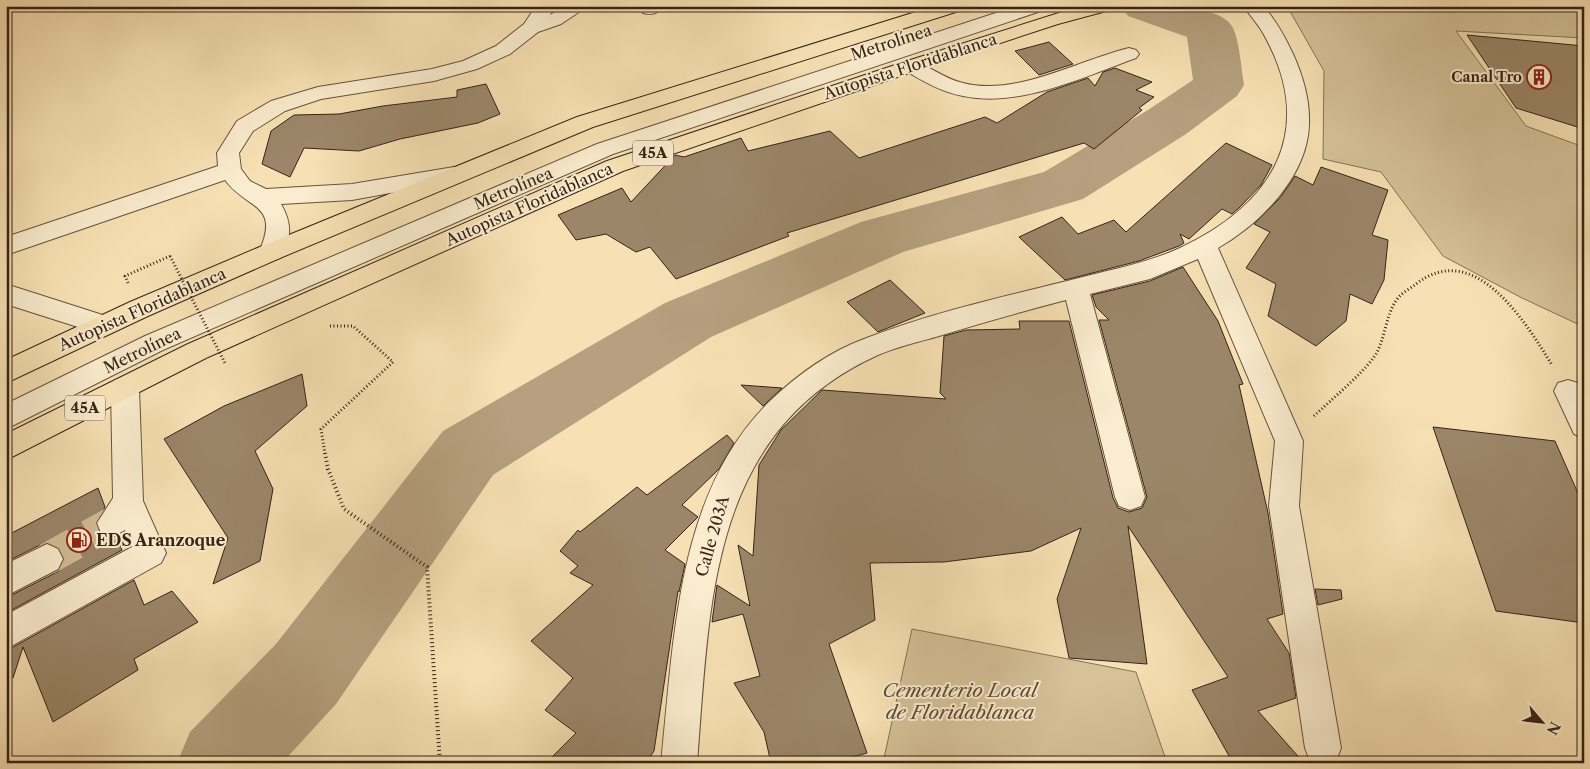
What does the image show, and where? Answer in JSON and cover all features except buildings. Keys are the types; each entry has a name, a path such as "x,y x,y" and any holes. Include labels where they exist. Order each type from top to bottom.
{"highway":[{"name":"Autopista Floridablanca","path":"6,372 103,325 271,252 585,122 955,6"},
{"name":"Autopista Floridablanca","path":"6,448 197,351 616,166 911,66 1044,13 1103,6"}],"street":[{"path":"271,252 279,234 277,218 262,197 242,186 230,170 228,153 245,126 278,106 318,93 434,75 470,65 503,50 531,28 546,6"},
{"path":"531,28 554,20 579,6"},
{"name":"Metrolínea","path":"6,399 147,330 226,295 598,138 1001,6"},
{"name":"Calle 203A","path":"679,763 699,581 724,491 750,445 777,412 822,374 866,349 942,325 1167,264 1205,246 1241,222 1268,195 1287,166 1297,136 1299,107 1294,77 1282,49 1259,12"},
{"name":"Metrolínea","path":"6,417 162,339 605,149 1044,13"},
{"path":"911,66 938,80 969,91 1007,90 1037,85 1129,54"},
{"path":"6,246 230,170"},
{"path":"262,197 352,192 456,175"},
{"path":"1205,246 1289,441 1284,506 1323,748"},
{"path":"1076,288 1130,497"},
{"path":"6,298 12,296 103,325"},
{"path":"6,633 150,553 120,512 125,388"},
{"path":"1568,391 1584,426"},
{"path":"6,581 47,559"}],"path":[{"path":"170,256 226,365 235,361"},
{"path":"1289,441 1374,357 1398,298 1426,276 1446,270 1473,275 1503,295 1531,331 1568,391"},
{"path":"327,326 353,326 393,362 321,429 328,468 344,509 427,568 440,763"}],"green space":[{"path":"1287,6 1584,6 1584,38 1456,31 1526,126 1578,145 1584,154 1584,327 1522,298 1443,256 1381,172 1323,159 1324,71"},
{"name":"Cementerio Local de Floridablanca","path":"912,629 1136,672 1167,763 883,763"}],"waterway":[{"path":"221,763 306,674 468,453 688,320 882,237 1063,186 1167,122 1219,85 1210,29 1144,6"}],"tunnel":[{"path":"47,559 112,523"}],"place":[{"name":"Canal Tro","path":"1539,77"},
{"name":"EDS Aranzoque","path":"79,540"}]}
